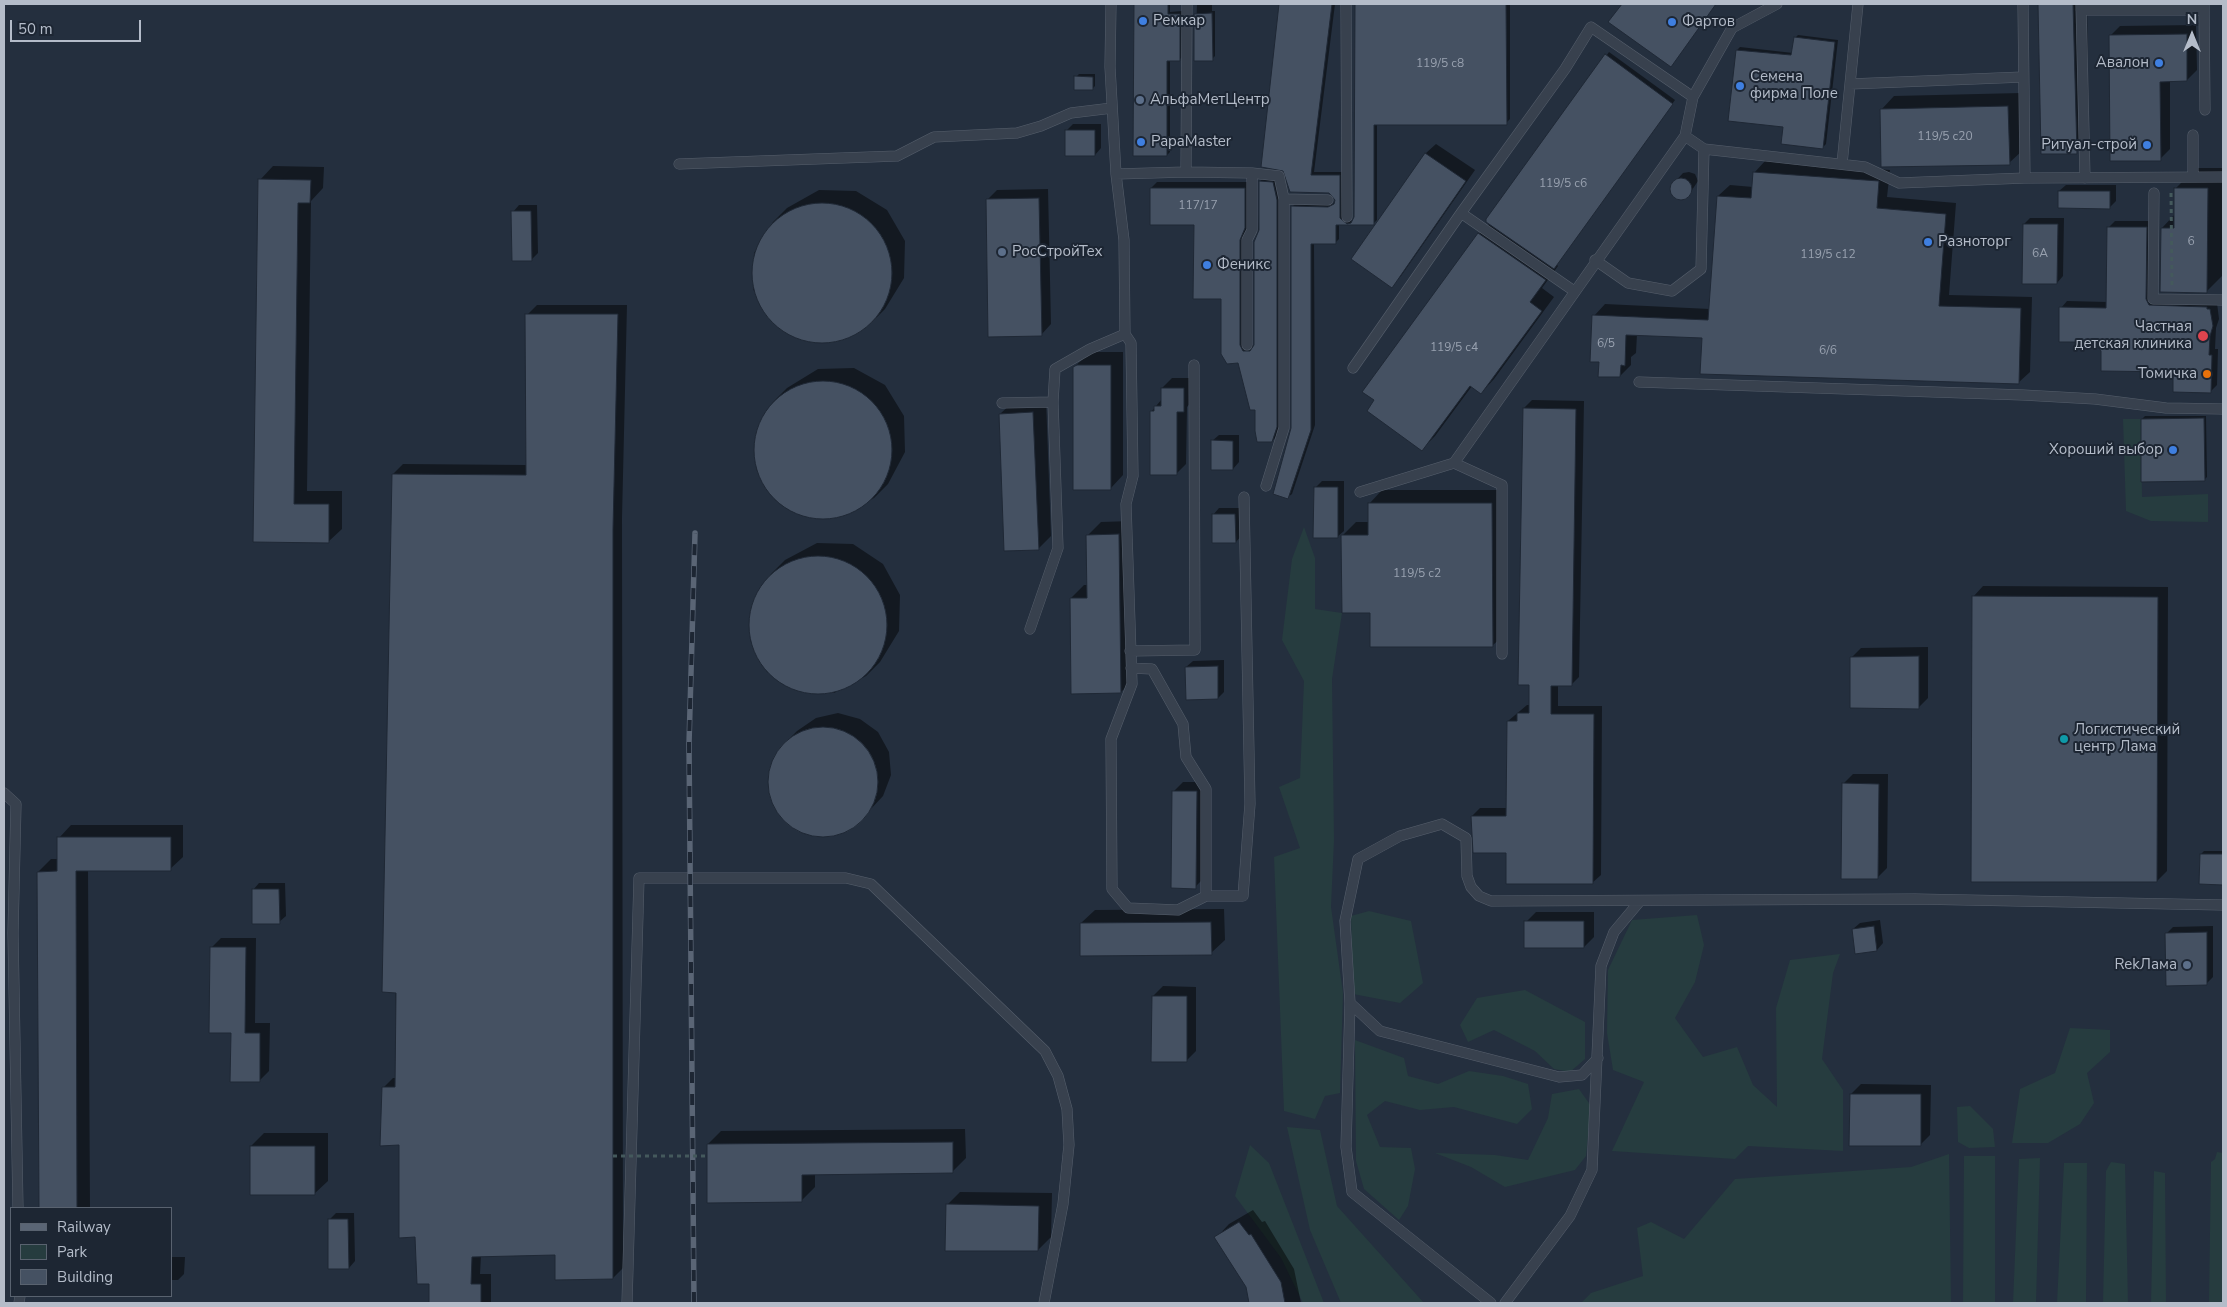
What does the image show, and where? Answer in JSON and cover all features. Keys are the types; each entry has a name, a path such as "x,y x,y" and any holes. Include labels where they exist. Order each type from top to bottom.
{"lane":[{"path":"1111,4 1112,108 1116,174 1124,240 1125,334 1131,342 1133,476 1126,504 1132,684 1111,739 1112,889 1128,908 1178,910 1206,896 1243,896 1250,804 1244,497"},
{"path":"1186,172 1187,4"},
{"path":"1346,4 1347,217"},
{"path":"1360,492 1454,463 1595,260 1685,136 1693,97 1732,28 1777,4"},
{"path":"1842,164 1858,4"},
{"path":"2023,4 2025,178"},
{"path":"2084,178 2081,7 2204,7 2204,110"},
{"path":"1353,368 1461,212 1565,69 1591,27 1693,97"},
{"path":"1850,84 2024,77"},
{"path":"679,164 897,156 934,136 1017,133 1041,126 1071,113 1112,108"},
{"path":"2193,135 2193,177"},
{"path":"1685,136 1704,149 1865,167 1899,184 2025,178 2223,177"},
{"path":"1595,260 1628,283 1672,292 1701,270 1704,149"},
{"path":"1116,174 1186,172 1252,173 1279,176 1284,199 1284,428 1266,486"},
{"path":"1247,345 1247,240 1252,230 1252,173"},
{"path":"2154,193 2153,299 2223,300"},
{"path":"1284,199 1328,200"},
{"path":"1461,212 1574,291"},
{"path":"1030,629 1058,548 1053,402 1055,369 1090,349 1125,334"},
{"path":"1130,651 1195,650 1194,365"},
{"path":"1639,382 2032,396 2095,399 2166,408 2223,409"},
{"path":"1002,403 1053,402"},
{"path":"1454,463 1502,484 1502,654"},
{"path":"1131,668 1152,669 1183,724 1186,757 1206,789 1206,896"},
{"path":"4,793 16,804 13,933 18,1207"},
{"path":"1492,1303 1352,1192 1346,1147 1350,1003 1345,921 1358,859 1400,836 1442,824 1466,838 1468,876 1471,887 1479,896 1490,901 1916,899 2223,906"},
{"path":"627,1303 639,878 846,878 871,884 1045,1051 1058,1076 1067,1110 1069,1145 1063,1204 1044,1303"},
{"path":"1505,1303 1570,1216 1592,1170 1601,966 1614,932 1640,901"},
{"path":"1350,1003 1380,1031 1558,1077 1582,1075 1598,1058"}],"path":[{"path":"2171,193 2173,214 2172,294"},
{"path":"613,1156 707,1156"}],"green space":[{"path":"2123,419 2141,419 2142,497 2208,494 2208,522 2151,521 2126,511"},
{"path":"1304,527 1315,558 1315,609 1342,613 1332,679 1334,840 1331,907 1343,993 1340,1093 1325,1096 1315,1119 1284,1111 1274,857 1300,848 1279,787 1300,778 1304,681 1282,640 1292,559"},
{"path":"1369,911 1411,921 1423,983 1400,1003 1353,994 1351,916"},
{"path":"1697,915 1704,945 1695,982 1675,1018 1703,1057 1737,1047 1753,1085 1777,1107 1776,1008 1790,960 1840,954 1833,973 1822,1059 1843,1090 1843,1151 1748,1146 1735,1159 1612,1151 1644,1082 1613,1070 1607,1033 1608,970 1632,920"},
{"path":"1525,990 1585,1022 1585,1059 1570,1072 1554,1069 1535,1051 1494,1030 1468,1042 1460,1025 1477,998"},
{"path":"2070,1028 2110,1030 2110,1052 2087,1073 2094,1103 2080,1124 2048,1143 2012,1143 2020,1089 2055,1073"},
{"path":"1355,1040 1404,1058 1408,1076 1438,1084 1469,1071 1503,1076 1528,1084 1532,1109 1517,1124 1454,1107 1420,1110 1385,1101 1367,1115 1380,1147 1411,1148 1415,1169 1408,1206 1399,1220 1364,1189 1356,1161"},
{"path":"1579,1089 1591,1106 1586,1156 1575,1170 1505,1187 1471,1167 1435,1153 1495,1155 1528,1160 1548,1118 1552,1094"},
{"path":"1970,1106 1993,1129 1995,1147 1969,1148 1958,1142 1957,1107"},
{"path":"1287,1127 1320,1130 1337,1206 1424,1303 1341,1303 1310,1230"},
{"path":"1250,1145 1269,1163 1324,1303 1303,1303 1281,1258 1235,1196"},
{"path":"2217,1152 2223,1153 2223,1303 2209,1303 2211,1162 2215,1159"},
{"path":"1949,1154 1951,1303 1581,1303 1591,1293 1643,1276 1637,1228 1651,1222 1684,1239 1735,1179 1911,1167"},
{"path":"1964,1156 1995,1156 1995,1303 1963,1303"},
{"path":"2040,1158 2036,1303 2013,1303 2019,1159"},
{"path":"2111,1162 2125,1164 2128,1303 2103,1303 2106,1171"},
{"path":"2064,1163 2087,1163 2086,1303 2057,1303"},
{"path":"2154,1171 2165,1173 2166,1303 2151,1303"}],"building":[{"path":"1134,4 1168,4 1168,14 1180,14 1180,61 1167,61 1167,156 1133,156"},
{"path":"1279,4 1332,4 1311,175 1340,175 1340,218 1347,224 1351,223 1354,217 1355,4 1506,4 1507,125 1374,125 1374,225 1336,225 1336,244 1311,244 1311,430 1288,499 1273,494 1291,428 1291,206 1328,207 1334,204 1335,200 1329,193 1290,192 1283,171 1261,167"},
{"path":"1622,4 1716,4 1671,67 1608,22"},
{"path":"2038,4 2073,4 2077,154 2041,154"},
{"path":"1212,13 1213,61 1194,61 1194,14"},
{"path":"2187,34 2187,81 2160,82 2161,161 2110,161 2109,35"},
{"path":"1794,37 1835,42 1823,149 1781,144 1783,127 1728,121 1736,50 1791,55"},
{"path":"1605,54 1673,104 1554,269 1486,222 1486,219"},
{"path":"1074,76 1093,77 1093,90 1074,90"},
{"path":"2008,106 2010,165 1881,167 1880,109"},
{"path":"1065,130 1095,130 1095,156 1065,156"},
{"path":"1425,153 1466,181 1392,288 1351,259"},
{"path":"1753,172 1879,181 1877,208 1946,214 1939,306 2021,308 2019,384 1700,374 1702,338 1626,335 1625,366 1621,365 1620,377 1598,377 1599,362 1590,362 1592,315 1708,320 1717,196 1751,198"},
{"path":"1681,178 1689,181 1692,189 1689,197 1681,200 1673,197 1670,189 1673,181"},
{"path":"258,179 311,180 310,203 298,203 294,504 329,504 329,543 253,542"},
{"path":"1259,181 1273,182 1277,200 1277,427 1272,442 1257,442 1255,410 1250,410 1238,363 1227,364 1221,354 1221,299 1193,299 1194,225 1150,225 1150,188 1245,188 1245,228 1240,240 1240,345 1243,351 1250,351 1254,345 1254,242 1259,230"},
{"path":"2174,188 2208,188 2207,293 2160,292 2161,228 2174,228"},
{"path":"2058,191 2110,191 2110,209 2058,208"},
{"path":"1039,198 1042,336 988,337 986,199"},
{"path":"822,203 836,204 849,208 872,223 887,246 891,259 891,287 887,300 872,323 849,338 836,342 822,343 808,342 795,338 772,323 757,300 753,287 752,273 753,259 757,246 772,223 795,208 808,204"},
{"path":"511,211 531,211 532,261 512,261"},
{"path":"2023,224 2058,224 2057,284 2022,284"},
{"path":"2107,227 2147,227 2146,299 2149,305 2207,307 2207,309 2210,309 2213,326 2210,336 2209,355 2212,355 2211,393 2173,392 2173,372 2101,371 2101,351 2094,342 2059,342 2059,307 2106,308"},
{"path":"1478,233 1546,280 1530,302 1542,311 1481,394 1470,386 1422,451 1367,411 1374,400 1362,392"},
{"path":"525,314 618,314 613,529 613,1279 555,1280 555,1255 472,1257 471,1284 481,1284 481,1303 429,1303 429,1284 417,1284 415,1237 399,1238 399,1145 380,1146 382,1087 395,1087 396,993 382,992 392,474 526,475"},
{"path":"1077,365 1111,365 1111,490 1073,490 1073,367"},
{"path":"823,381 849,386 872,401 887,424 892,450 887,476 872,499 849,514 823,519 797,514 774,499 759,476 754,450 759,424 774,401 797,386"},
{"path":"1161,388 1184,388 1184,412 1177,412 1177,475 1150,475 1150,411 1154,411 1154,406 1161,406"},
{"path":"1523,408 1576,409 1572,686 1551,686 1551,714 1594,714 1593,884 1506,884 1506,853 1473,853 1471,816 1506,816 1507,721 1517,721 1517,713 1529,713 1529,685 1518,685"},
{"path":"1033,412 1039,550 1004,551 999,414"},
{"name":"Хороший выбор","path":"2204,418 2205,481 2141,482 2141,419"},
{"path":"1211,440 1233,441 1233,470 1211,470"},
{"path":"1314,487 1338,487 1338,538 1313,538"},
{"path":"1368,503 1492,503 1493,647 1370,647 1370,613 1342,613 1341,535 1368,535"},
{"path":"1212,514 1235,514 1236,543 1212,543"},
{"path":"1119,534 1121,693 1071,694 1070,598 1087,598 1086,535"},
{"path":"818,556 844,561 856,567 867,576 876,587 882,599 887,625 882,651 876,663 867,674 856,683 844,689 818,694 792,689 780,683 769,674 760,663 754,651 749,625 754,599 760,587 769,576 780,567 792,561"},
{"name":"Логистический центр Лама","path":"1972,596 2158,597 2157,882 1971,882"},
{"path":"1919,656 1919,709 1850,708 1850,657"},
{"path":"1218,666 1218,699 1186,700 1185,667"},
{"path":"823,727 844,731 862,743 874,761 878,782 874,803 862,821 844,833 823,837 802,833 784,821 772,803 768,782 772,761 784,743 802,731"},
{"path":"1842,783 1879,784 1878,879 1841,879"},
{"path":"1172,791 1197,791 1196,889 1171,888"},
{"path":"57,837 171,837 171,871 76,871 77,1207 39,1207 37,872 57,871"},
{"path":"2200,854 2223,854 2223,885 2199,884"},
{"path":"252,889 279,889 280,924 252,924"},
{"path":"1524,921 1584,921 1584,948 1524,948"},
{"path":"1211,922 1212,955 1080,956 1080,923"},
{"path":"1874,926 1877,951 1855,954 1852,929"},
{"path":"2207,932 2207,985 2166,986 2165,933"},
{"path":"210,947 246,947 245,1033 260,1033 260,1082 230,1082 231,1033 209,1033"},
{"path":"1152,996 1187,996 1187,1062 1151,1062"},
{"path":"1850,1094 1921,1094 1921,1146 1849,1146"},
{"path":"953,1142 953,1173 802,1175 802,1202 707,1203 707,1144"},
{"path":"250,1146 315,1146 315,1195 250,1195"},
{"path":"946,1204 1039,1206 1038,1251 945,1251"},
{"path":"328,1219 348,1219 349,1269 328,1269"},
{"path":"1239,1222 1249,1235 1251,1234 1281,1282 1285,1303 1249,1303 1246,1287 1214,1237"}],"railway":[{"path":"694,1303 689,744 695,533"}],"place":[{"name":"Ремкар","path":"1143,21"},
{"name":"Фартов","path":"1672,22"},
{"name":"Авалон","path":"2159,63"},
{"name":"Семена фирма Поле","path":"1740,86"},
{"name":"АльфаМетЦентр","path":"1140,100"},
{"name":"PapaMaster","path":"1141,142"},
{"name":"Ритуал-строй","path":"2147,145"},
{"name":"Разноторг","path":"1928,242"},
{"name":"РосСтройТех","path":"1002,252"},
{"name":"Феникс","path":"1207,265"},
{"name":"Частная детская клиника","path":"2203,336"},
{"name":"Томичка","path":"2207,374"},
{"name":"Хороший выбор","path":"2173,450"},
{"name":"Логистический центр Лама","path":"2064,739"},
{"name":"RekЛама","path":"2187,965"}]}
